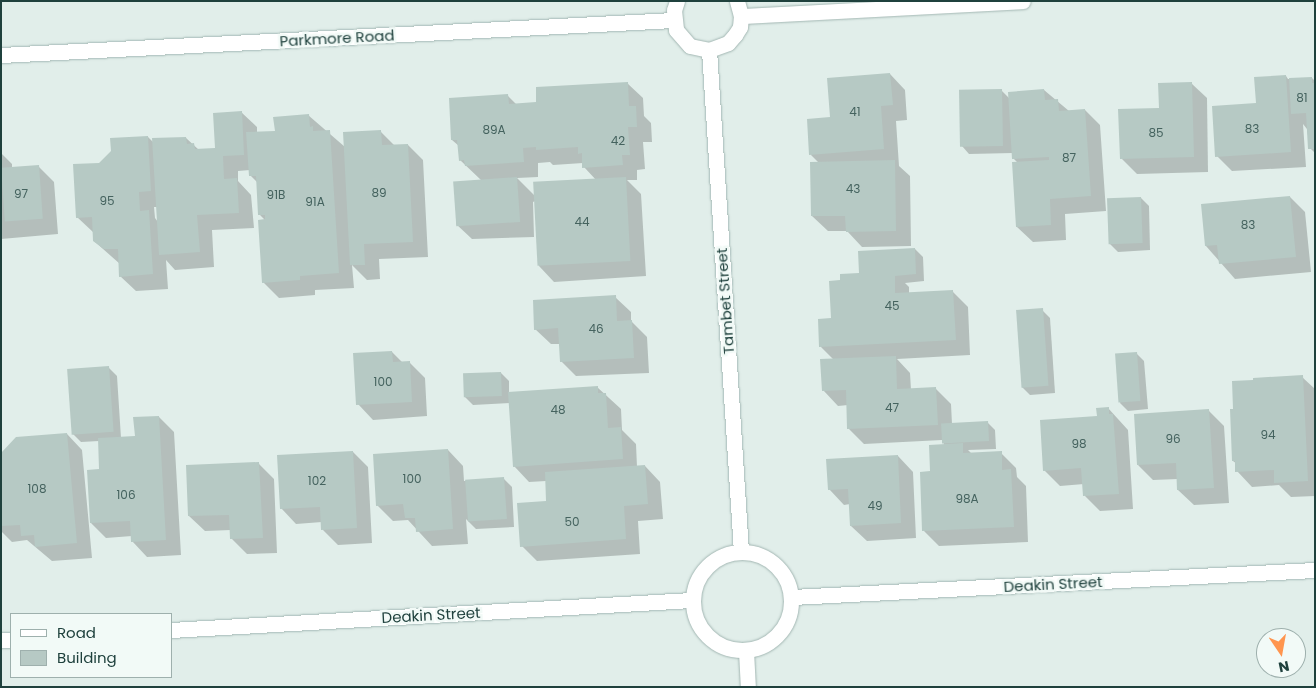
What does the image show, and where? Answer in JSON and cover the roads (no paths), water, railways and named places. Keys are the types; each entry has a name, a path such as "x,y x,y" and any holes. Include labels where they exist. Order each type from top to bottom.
{"street":[{"path":"678,1 674,10 673,20 676,30 690,46 709,50 728,43 740,27 741,16 737,1"},
{"path":"741,16 1023,1"},
{"name":"Parkmore Road","path":"1,55 673,20"},
{"name":"Tambet Street","path":"709,50 741,552"},
{"path":"741,552 759,555 775,564 787,579 792,597 790,617 780,633 765,646 746,651 726,649 708,638 696,621 692,600 696,582 706,566 722,556 741,552"},
{"name":"Deakin Street","path":"792,597 1315,570"},
{"name":"Deakin Street","path":"172,630 692,600"},
{"path":"746,651 748,687"}]}
